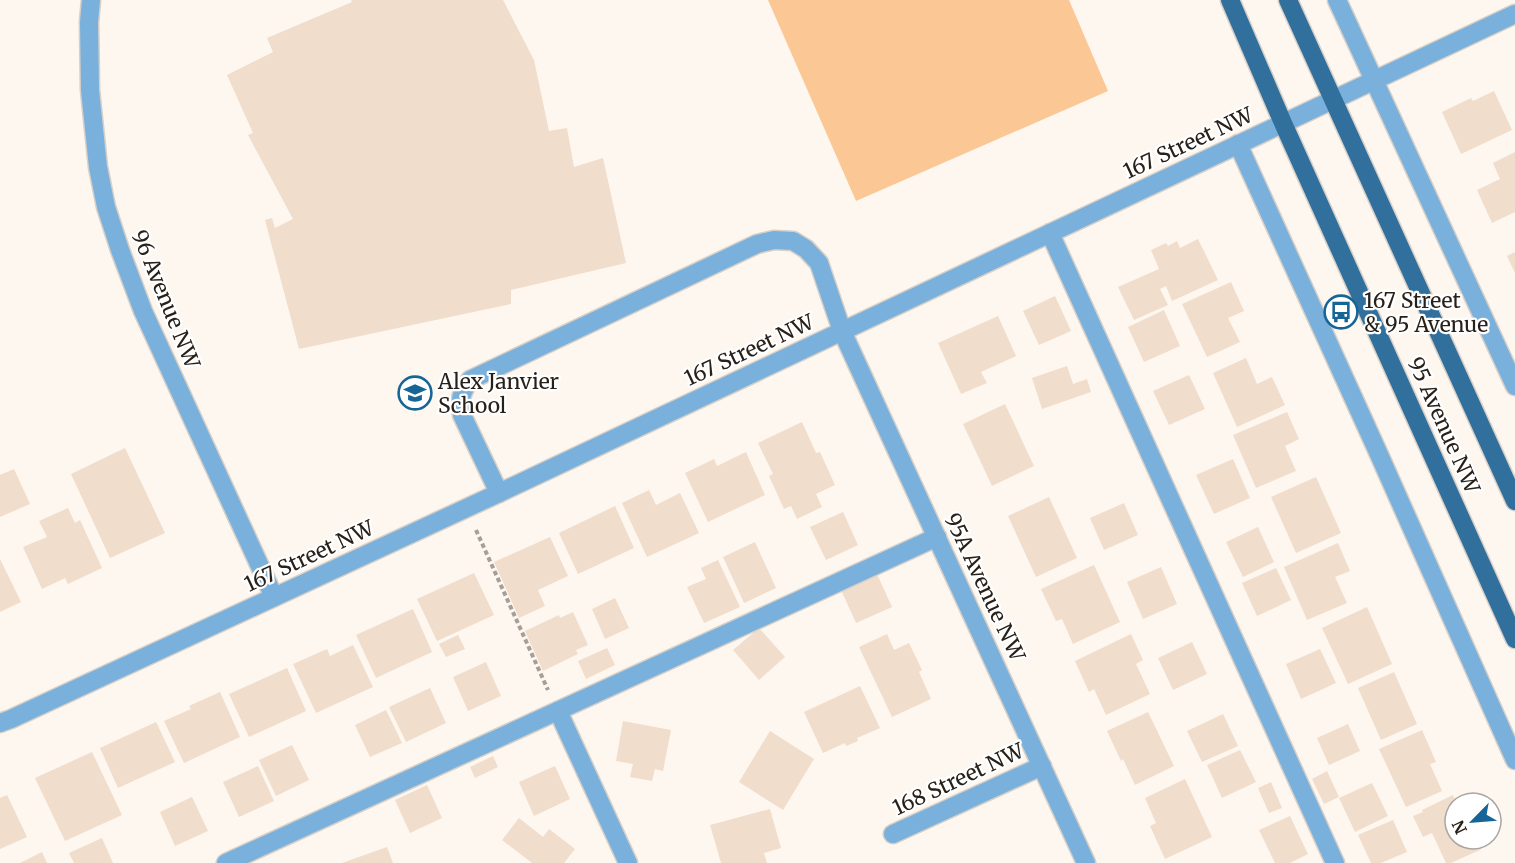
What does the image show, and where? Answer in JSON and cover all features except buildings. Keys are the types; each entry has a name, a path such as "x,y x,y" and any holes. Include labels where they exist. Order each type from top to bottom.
{"main road":[{"name":"95 Avenue NW","path":"1230,0 1515,639"},
{"name":"95 Avenue NW","path":"1288,0 1515,501"}],"street":[{"name":"96 Avenue NW","path":"91,0 90,90 98,167 106,207 143,311 274,597"},
{"path":"1337,0 1515,386"},
{"name":"167 Street NW","path":"0,723 499,493 1515,14"},
{"path":"1238,144 1515,760"},
{"path":"1050,233 1335,863"},
{"name":"95A Avenue NW","path":"499,493 462,415 460,401 463,390 470,380 757,244 774,240 793,241 806,249 819,263 842,331 1086,863"},
{"path":"226,863 937,537"},
{"path":"558,711 628,863"},
{"name":"168 Street NW","path":"893,834 1042,766"}],"path":[{"path":"476,529 558,711"}],"shaded area":[{"path":"768,0 1069,0 1108,91 856,201"}],"place":[{"name":"167 Street & 95 Avenue","path":"1341,312"},
{"name":"Alex Janvier School","path":"415,393"}]}
